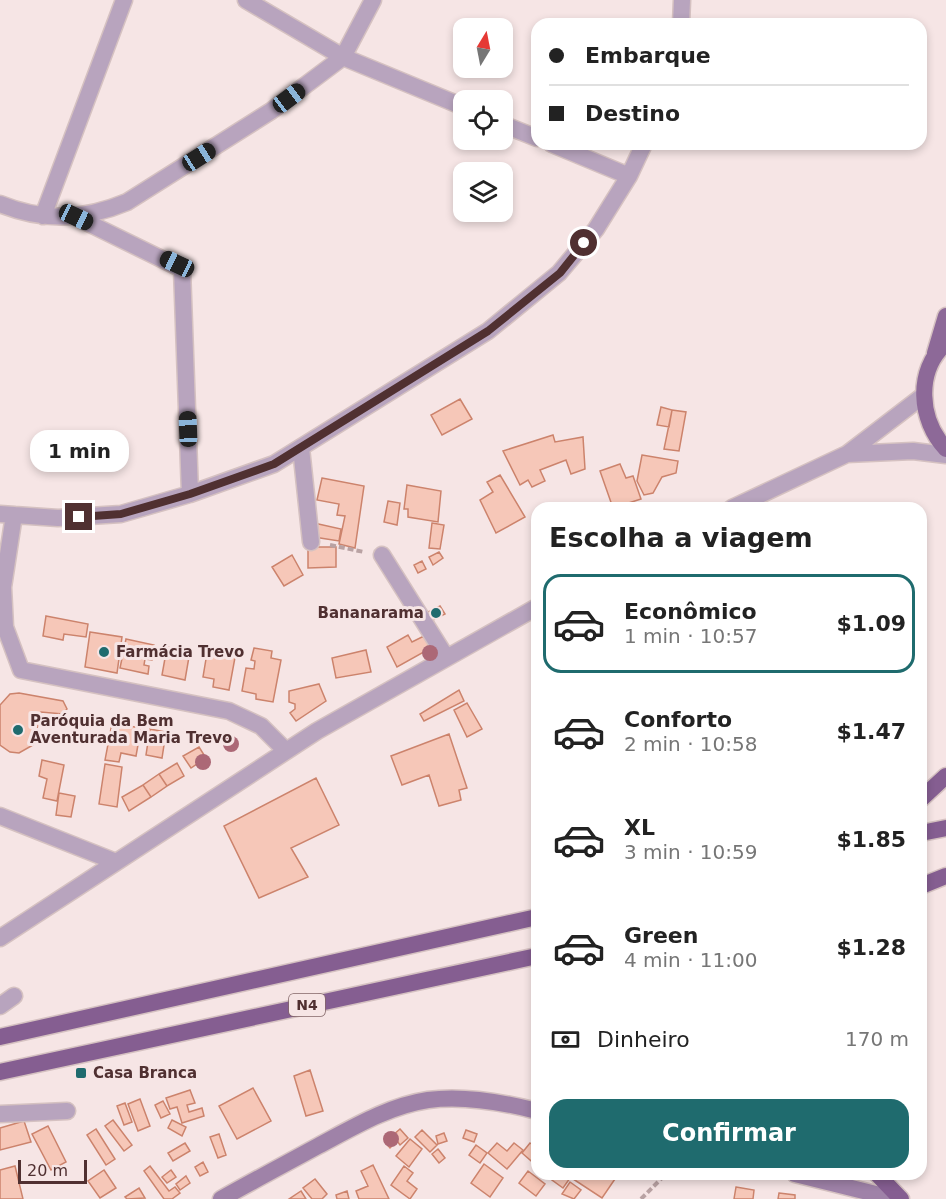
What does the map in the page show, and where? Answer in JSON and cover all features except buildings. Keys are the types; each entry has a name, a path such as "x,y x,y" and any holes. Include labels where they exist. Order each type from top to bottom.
{"highway":[{"path":"927,793 946,776"},
{"path":"927,832 946,828"},
{"path":"927,876 946,874"},
{"path":"927,883 946,874"},
{"name":"N4","path":"0,1037 531,918"},
{"name":"N4","path":"0,1072 531,957"},
{"path":"883,1180 901,1199"}],"main road":[{"path":"946,316 924,395 928,421 938,440 946,449"},
{"path":"932,363 946,343"},
{"path":"221,1199 242,1194 363,1122 402,1107 427,1100 456,1099 506,1103 531,1109"},
{"path":"819,1180 896,1199"}],"street":[{"path":"43,216 124,0"},
{"path":"246,0 343,57 453,102"},
{"path":"0,204 24,214 76,217 101,213 127,202 271,111 343,57 374,0"},
{"path":"681,18 682,0"},
{"path":"513,128 531,136"},
{"path":"566,150 629,176"},
{"path":"286,751 261,726 229,711 21,670 5,627 3,587 7,515 58,518 121,514 190,494 274,464 488,331 560,273 596,229 629,176 641,150"},
{"path":"76,217 182,269 190,494"},
{"path":"745,502 847,454 924,395"},
{"path":"301,448 311,542"},
{"path":"847,454 913,451 946,455"},
{"path":"382,555 446,657"},
{"path":"0,938 286,751 446,657 531,610"},
{"path":"0,816 116,862"},
{"path":"0,1114 66,1110"}],"path":[{"path":"311,542 382,555"},
{"path":"641,1199 660,1180"}],"place":[{"name":"Bananarama","path":"436,613"},
{"name":"Farmácia Trevo","path":"104,652"},
{"name":"Paróquia da Bem Aventurada Maria Trevo","path":"18,730"},
{"name":"Casa Branca","path":"81,1073"}],"route":[{"path":"79,517 121,514 190,494 274,464 488,331 560,273 584,243"}]}
